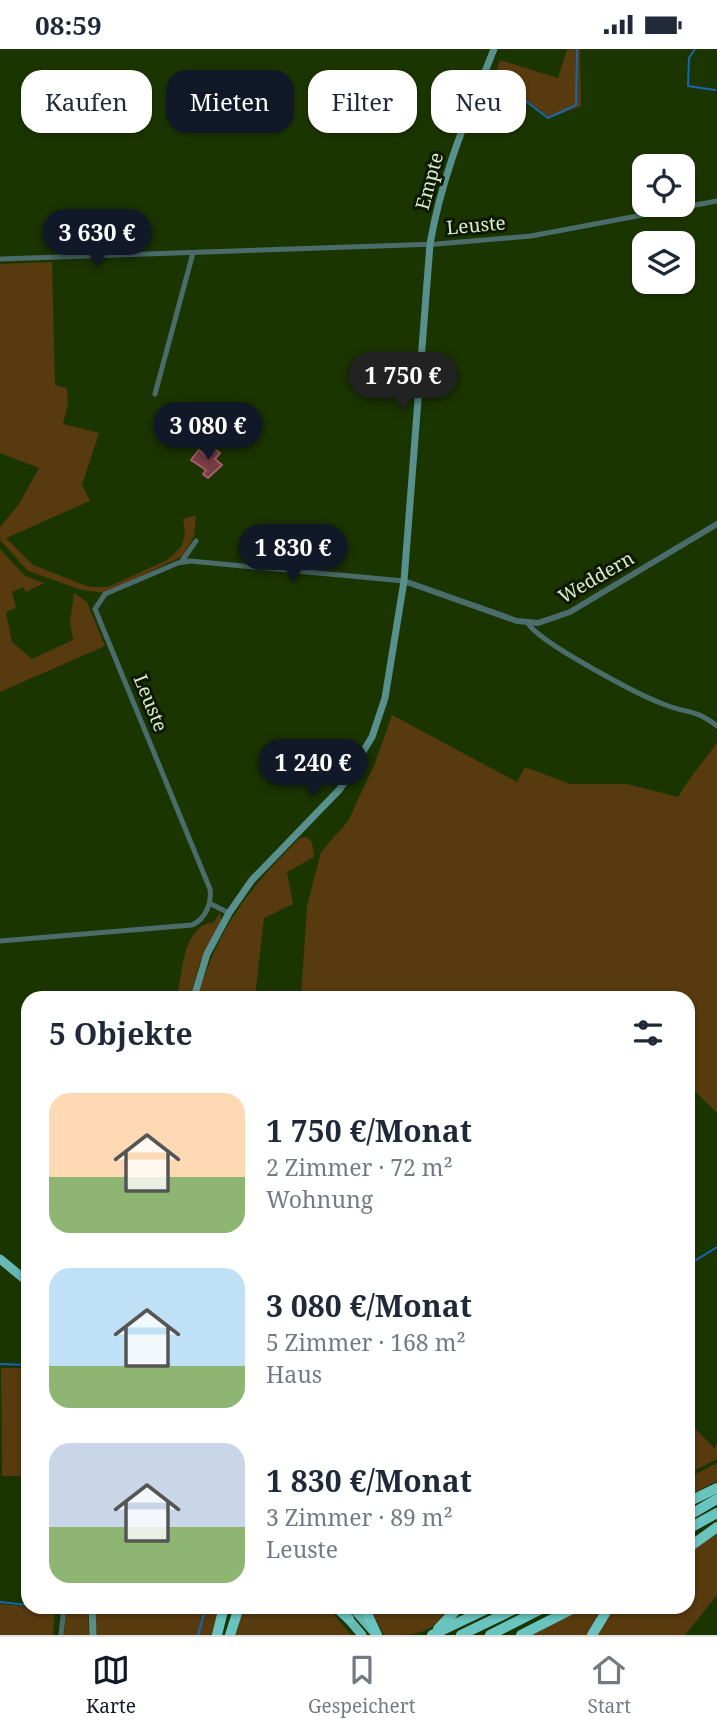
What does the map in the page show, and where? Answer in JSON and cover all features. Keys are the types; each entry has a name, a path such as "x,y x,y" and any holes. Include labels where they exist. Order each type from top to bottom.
{"highway":[{"path":"0,1259 21,1276"},
{"path":"695,1498 717,1487"},
{"path":"695,1512 717,1499"},
{"path":"695,1525 717,1513"},
{"path":"695,1542 717,1527"},
{"path":"217,1635 222,1614"},
{"path":"230,1635 235,1614"},
{"path":"344,1614 362,1635"},
{"path":"358,1614 377,1635"},
{"path":"367,1614 377,1635"},
{"path":"430,1635 452,1614"},
{"path":"430,1635 476,1614"},
{"path":"461,1635 504,1614"},
{"path":"489,1635 531,1614"},
{"path":"521,1635 562,1614"},
{"path":"592,1635 605,1614"}],"main road":[{"name":"Empte","path":"196,991 207,954 229,913 252,880 340,789 372,737 391,677 404,581 430,244 448,164 494,49"},
{"path":"92,1614 93,1635"}],"street":[{"name":"Leuste","path":"0,259 430,244 531,236 717,201"},
{"path":"155,394 193,253"},
{"name":"Weddern","path":"528,623 549,621 570,613 717,524"},
{"name":"Leuste","path":"182,561 195,544 203,561"},
{"name":"Leuste","path":"211,904 210,888 95,609 105,594 182,561 404,581"},
{"path":"404,581 528,623 537,633 593,668 664,705 699,712 717,726"},
{"path":"0,941 192,925 197,923 211,904 229,913"},
{"path":"61,1635 63,1614"}],"shaded area":[{"path":"567,49 580,49 581,106 550,118 526,100 526,70 497,70 500,60 558,78"},
{"path":"52,262 55,385 67,388 68,404 63,424 99,433 82,485 90,501 6,538 33,565 89,587 108,587 167,560 181,547 185,534 183,519 196,515 194,536 183,556 105,593 82,590 28,571 0,540 0,527 19,504 39,468 0,453 0,264"},
{"path":"0,549 25,576 44,583 26,592 23,587 12,592 16,608 6,612 12,642 32,659 73,640 70,622 74,593 87,602 105,646 0,692"},
{"path":"392,715 517,782 525,767 570,784 627,784 678,797 717,742 717,1113 695,1091 695,991 301,991 307,906 321,852 348,821 375,763"},
{"path":"307,837 312,842 314,857 287,872 293,904 264,918 256,991 200,991 215,951 237,910 266,873 300,838"},
{"path":"220,912 221,920 199,966 192,991 178,991 190,941 203,925 214,922"},
{"path":"1,1368 21,1368 21,1476 2,1476"},
{"path":"695,1428 714,1448 717,1444 717,1459 695,1470"},
{"path":"717,1463 717,1481 695,1492 695,1474"},
{"path":"717,1532 717,1595 685,1635 596,1635 610,1614 695,1614 695,1547"},
{"path":"0,1604 21,1606 21,1614 55,1614 53,1635 0,1635"},
{"path":"66,1614 88,1614 89,1635 64,1635"},
{"path":"95,1614 218,1614 214,1635 96,1635"},
{"path":"242,1614 334,1614 351,1635 235,1635"},
{"path":"373,1614 447,1614 423,1631 384,1635"},
{"path":"569,1614 599,1614 588,1635 528,1635"}],"building":[{"path":"212,447 220,453 215,459 222,465 208,478 203,474 206,470 191,460 199,450 206,456"}],"waterway":[{"path":"526,101 548,118 576,105 577,49"},
{"path":"695,49 689,58 688,86 715,90"},
{"path":"695,1261 717,1247"},
{"path":"0,1364 21,1365"},
{"path":"0,1602 21,1604"},
{"path":"198,1635 204,1614"}]}
